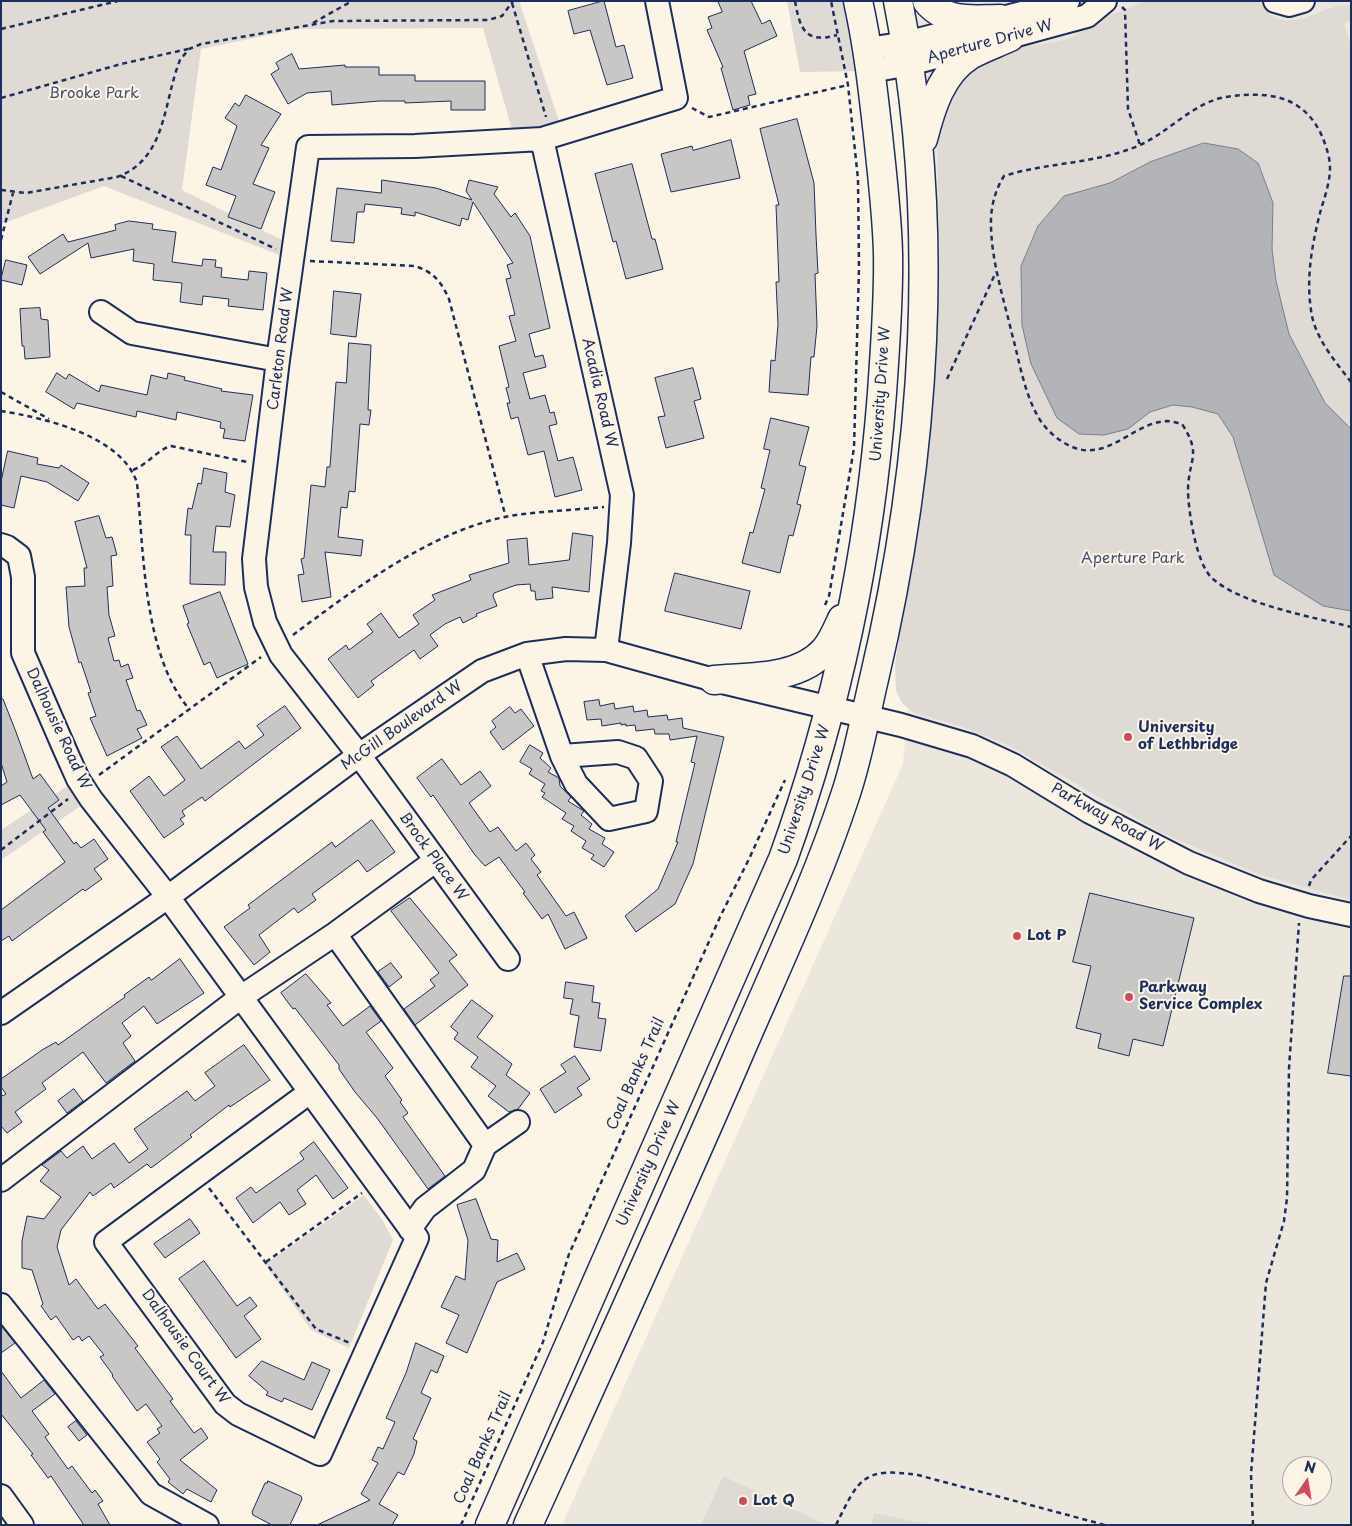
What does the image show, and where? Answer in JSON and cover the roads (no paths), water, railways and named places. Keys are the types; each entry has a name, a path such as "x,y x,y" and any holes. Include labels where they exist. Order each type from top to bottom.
{"main road":[{"name":"University Drive W","path":"528,1525 658,1239 805,903 847,793 892,604 907,513 915,426 923,240 919,157 890,54 858,1"},
{"path":"877,1 890,54"},
{"name":"University Drive W","path":"490,1525 783,858 809,787 831,707 865,546 877,455 885,353 890,54 898,1"},
{"path":"927,1 941,14 956,19 1005,28"},
{"path":"919,157 932,106 941,86 953,70 1005,28"},
{"path":"866,716 859,674 874,574 877,455"},
{"path":"714,680 774,675 812,661 825,651 855,591"},
{"path":"805,903 807,859 832,763 837,720 831,707"}],"street":[{"path":"547,138 676,98 657,1"},
{"name":"Aperture Drive W","path":"1005,28 1068,1"},
{"path":"1276,1 1289,5 1303,1"},
{"name":"Aperture Drive W","path":"890,54 1005,28 1087,16 1112,3"},
{"name":"Carleton Road W","path":"359,755 281,655 265,622 256,588 254,559 278,360 308,146 415,146 547,138"},
{"name":"Acadia Road W","path":"547,138 622,495 620,534 606,650"},
{"path":"102,312 132,333 278,360"},
{"name":"Dalhousie Road W","path":"1,546 7,547 19,556 24,577 23,653 78,779 168,897"},
{"name":"McGill Boulevard W","path":"1,1013 168,897 359,755 482,671 527,654 566,649 606,650 714,680 866,716"},
{"path":"527,654 562,756"},
{"name":"Parkway Road W","path":"866,716 972,746 1013,765 1090,812 1189,863 1259,891 1302,904 1351,915"},
{"name":"Brock Place W","path":"359,755 508,958"},
{"path":"1,1180 241,997 335,934 435,861"},
{"path":"168,897 410,1228 425,1208 474,1170 485,1145 518,1122"},
{"path":"335,934 485,1145"},
{"name":"Dalhousie Court W","path":"310,1092 106,1242 225,1404 238,1414 320,1454 417,1238 410,1228"},
{"path":"1,1305 151,1494 207,1525"},
{"path":"1,1496 22,1525"}],"place":[{"name":"University of Lethbridge","path":"1128,737"},
{"name":"Lot P","path":"1017,936"},
{"name":"Parkway Service Complex","path":"1129,997"},
{"name":"Lot Q","path":"743,1501"}],"park label":[{"name":"Brooke Park","path":"94,94"},
{"name":"Aperture Park","path":"1133,559"}]}
